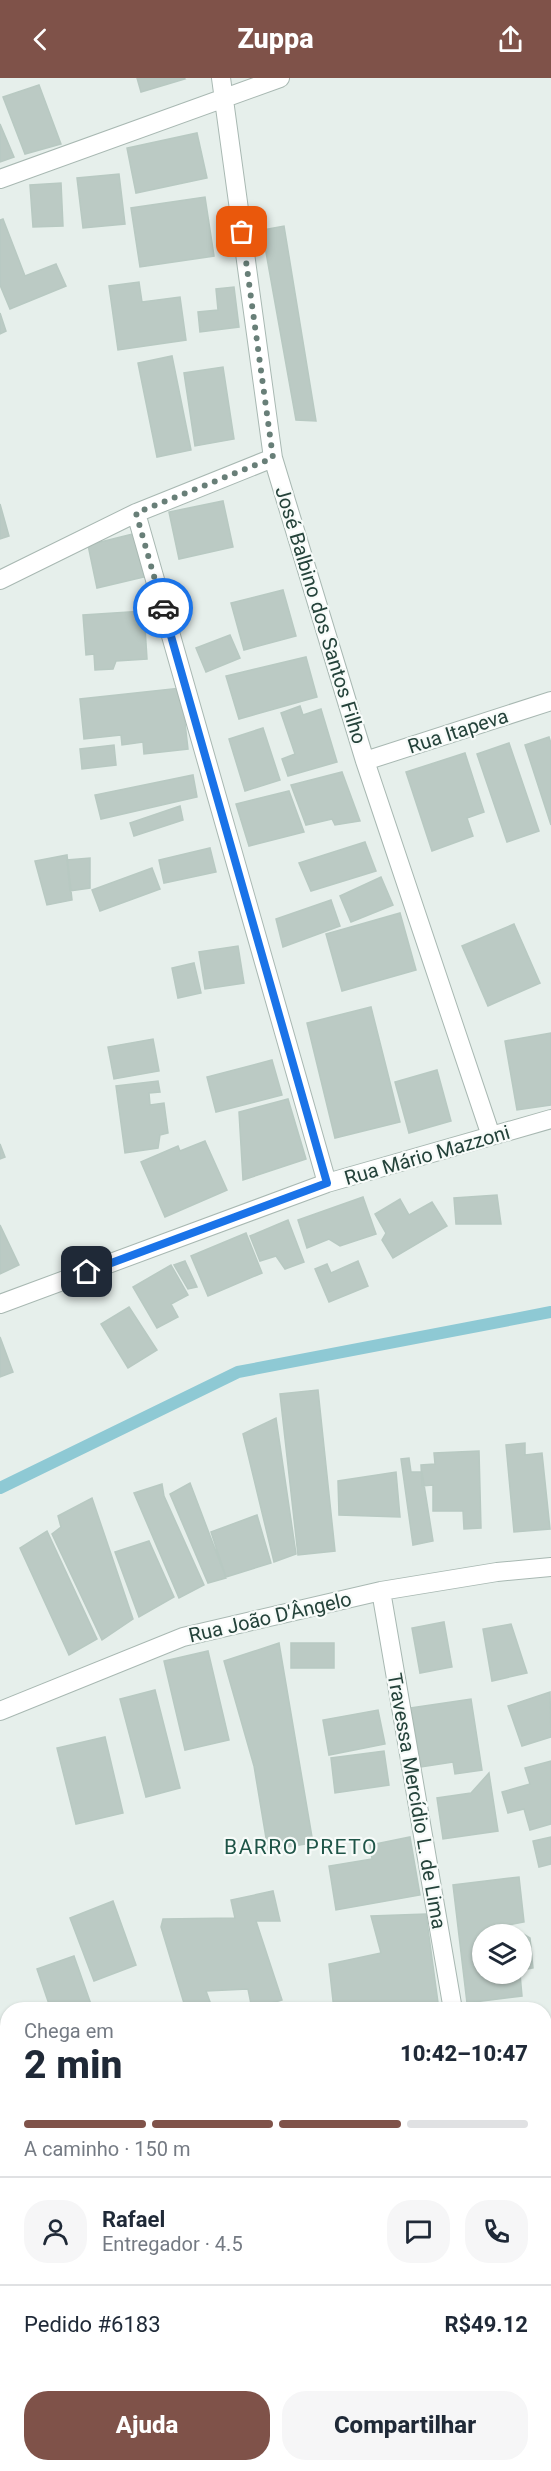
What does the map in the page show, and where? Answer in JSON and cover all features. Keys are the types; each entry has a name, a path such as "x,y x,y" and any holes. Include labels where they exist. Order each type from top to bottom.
{"street":[{"name":"José Balbino dos Santos Filho","path":"221,78 273,458 365,761 491,1136"},
{"path":"0,179 280,78"},
{"path":"0,580 136,513 273,458"},
{"path":"136,513 327,1183"},
{"name":"Rua Itapeva","path":"365,761 551,701"},
{"name":"Rua Mário Mazzoni","path":"0,1304 327,1183 551,1119"},
{"name":"Rua João D'Ângelo","path":"0,1711 183,1637 381,1592 497,1572 551,1567"},
{"name":"Travessa Mercídio L. de Lima","path":"381,1592 452,2002"}],"building":[{"path":"137,78 184,78 185,79 141,92"},
{"path":"39,85 61,144 25,154 3,97"},
{"path":"0,124 14,157 0,162"},
{"path":"197,133 207,178 136,193 127,148"},
{"path":"119,174 125,224 83,228 77,178"},
{"path":"61,183 63,226 33,227 30,185"},
{"path":"205,197 214,256 140,267 131,208"},
{"path":"3,219 25,276 56,264 66,286 10,309 0,285 0,220"},
{"path":"284,226 316,421 296,420 262,230"},
{"path":"139,282 142,302 180,297 186,340 118,350 109,286"},
{"path":"234,287 239,327 200,332 198,312 218,310 216,289"},
{"path":"0,313 6,331 0,334"},
{"path":"172,356 191,450 157,457 138,363"},
{"path":"223,367 234,439 195,446 184,373"},
{"path":"223,501 233,547 179,559 169,512"},
{"path":"0,504 9,536 0,539"},
{"path":"133,534 144,577 97,588 88,545"},
{"path":"283,590 296,636 244,650 231,603"},
{"path":"144,611 147,659 116,661 113,669 95,670 94,654 86,655 83,615"},
{"path":"230,635 240,658 206,672 196,648"},
{"path":"306,657 317,697 239,719 226,676"},
{"path":"181,688 188,749 144,754 143,742 122,745 121,735 84,739 80,699"},
{"path":"300,706 303,715 321,709 337,762 288,776 282,759 295,754 281,713"},
{"path":"263,728 280,780 245,791 229,739"},
{"path":"549,737 551,743 551,825 525,745"},
{"path":"509,743 539,831 507,842 477,754"},
{"path":"114,745 116,765 82,769 80,749"},
{"path":"465,753 484,812 467,818 473,836 432,851 406,772"},
{"path":"342,772 360,821 335,825 332,819 306,825 291,785"},
{"path":"193,775 197,797 101,819 95,795"},
{"path":"289,791 304,832 249,846 236,804"},
{"path":"180,806 183,820 134,836 130,823"},
{"path":"365,842 376,871 311,891 299,863"},
{"path":"210,848 216,872 164,883 159,860"},
{"path":"67,855 72,900 47,905 35,861"},
{"path":"90,858 90,888 70,891 67,860"},
{"path":"152,868 160,889 100,911 92,890"},
{"path":"381,877 393,905 351,922 340,896"},
{"path":"331,900 340,926 283,947 276,919"},
{"path":"400,913 416,970 342,991 326,934"},
{"path":"514,924 540,983 488,1006 462,946"},
{"path":"238,946 244,983 205,989 199,952"},
{"path":"194,963 201,993 178,998 172,968"},
{"path":"371,1007 400,1122 335,1138 307,1023"},
{"path":"551,1033 551,1105 517,1110 505,1041"},
{"path":"153,1039 159,1071 114,1079 108,1047"},
{"path":"272,1060 282,1095 216,1112 207,1077"},
{"path":"437,1070 451,1121 409,1133 395,1082"},
{"path":"158,1081 160,1092 149,1093 150,1105 164,1103 168,1133 160,1135 158,1148 125,1153 116,1086"},
{"path":"288,1099 306,1159 243,1180 239,1112"},
{"path":"205,1141 227,1190 165,1217 141,1162 178,1146 180,1151"},
{"path":"0,1144 5,1157 0,1159"},
{"path":"497,1195 501,1224 456,1224 454,1198"},
{"path":"363,1197 376,1234 340,1246 329,1239 307,1248 298,1220"},
{"path":"400,1199 409,1215 432,1202 447,1226 393,1258 382,1240 386,1233 375,1214"},
{"path":"288,1220 304,1262 285,1269 276,1256 260,1261 250,1236"},
{"path":"0,1225 19,1265 0,1274"},
{"path":"246,1233 262,1273 208,1296 191,1256"},
{"path":"185,1261 197,1287 188,1289 174,1265"},
{"path":"358,1261 368,1286 329,1302 315,1269 327,1264 331,1273"},
{"path":"171,1265 188,1295 171,1304 178,1317 157,1328 133,1287"},
{"path":"129,1307 157,1350 128,1368 101,1324"},
{"path":"0,1337 13,1372 0,1377"},
{"path":"318,1390 335,1551 298,1555 280,1394"},
{"path":"276,1418 296,1554 274,1562 243,1434"},
{"path":"525,1443 525,1455 542,1453 550,1529 514,1532 506,1445"},
{"path":"479,1451 481,1528 464,1529 463,1511 433,1511 433,1485 422,1486 421,1465 435,1464 434,1453"},
{"path":"409,1458 411,1472 422,1472 433,1541 413,1545 401,1459"},
{"path":"396,1472 400,1517 339,1515 338,1481"},
{"path":"190,1483 226,1578 208,1583 170,1494"},
{"path":"162,1484 164,1496 204,1585 179,1598 134,1493"},
{"path":"92,1498 133,1619 102,1640 52,1534 61,1527 58,1516"},
{"path":"257,1515 271,1563 226,1577 211,1532"},
{"path":"47,1531 97,1639 69,1655 20,1548"},
{"path":"149,1541 174,1597 139,1617 115,1552"},
{"path":"444,1622 452,1667 420,1673 412,1628"},
{"path":"511,1624 527,1673 492,1681 483,1629"},
{"path":"279,1643 313,1843 268,1850 254,1766 224,1661"},
{"path":"291,1643 334,1643 334,1668 291,1668"},
{"path":"208,1651 229,1740 185,1750 164,1661"},
{"path":"155,1690 180,1788 146,1797 120,1699"},
{"path":"550,1692 551,1737 522,1746 508,1706"},
{"path":"471,1699 482,1770 455,1774 453,1762 421,1767 411,1708"},
{"path":"378,1710 385,1744 329,1755 323,1720"},
{"path":"105,1737 123,1813 76,1824 57,1748"},
{"path":"384,1751 389,1785 335,1793 331,1758"},
{"path":"551,1761 551,1824 530,1830 524,1809 508,1813 502,1792 530,1784 525,1768"},
{"path":"489,1773 498,1831 443,1839 437,1798 471,1793"},
{"path":"410,1837 420,1895 336,1910 329,1866 372,1859 370,1845"},
{"path":"551,1837 551,1864 539,1867 533,1841"},
{"path":"519,1877 524,1922 472,1924 472,1984 521,1984 522,1996 467,2002 453,1885"},
{"path":"273,1891 280,1921 256,1921 282,2000 251,2002 248,1989 206,1991 210,2002 184,2002 161,1927 163,1919 235,1918 231,1900"},
{"path":"113,1901 136,1965 94,1981 70,1918"},
{"path":"426,1914 438,2002 333,2002 329,1964 381,1953 371,1916"},
{"path":"74,1956 90,2002 48,2002 37,1969"}],"waterway":[{"path":"0,1488 238,1372 551,1312"}],"way so far":[{"path":"163,608 136,513 273,458 242,232"}],"district":[{"name":"BARRO PRETO","path":"301,1847"}],"route":[{"path":"87,1272 327,1183 163,608"}]}
